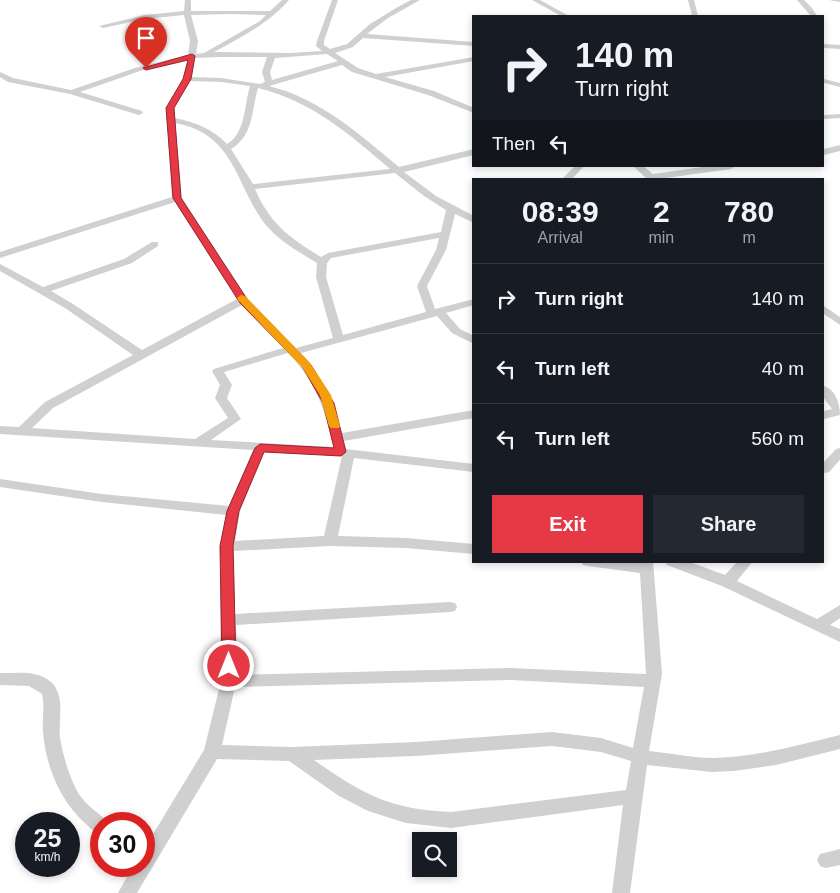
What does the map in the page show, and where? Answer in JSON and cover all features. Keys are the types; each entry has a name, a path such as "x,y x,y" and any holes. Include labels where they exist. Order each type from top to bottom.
{"street":[{"path":"188,0 188,14 194,34 192,56 187,79 172,102 170,120 177,198 243,300 306,365 325,395 338,438 345,453 330,541"},
{"path":"204,55 247,32 274,13 286,0"},
{"path":"335,0 328,24 320,38 320,46 355,70 431,93 472,110"},
{"path":"72,92 132,72 192,56 329,52 353,44 369,28 417,0"},
{"path":"535,0 564,15"},
{"path":"691,0 695,15"},
{"path":"800,0 813,15"},
{"path":"832,0 840,0"},
{"path":"103,26 127,20 188,14 274,13"},
{"path":"362,36 472,44"},
{"path":"824,46 840,47"},
{"path":"227,148 239,140 243,133 250,97 262,84 272,54"},
{"path":"374,76 472,59"},
{"path":"262,84 344,62"},
{"path":"0,74 18,81 72,92 139,113"},
{"path":"187,79 225,80 262,84 321,110 426,193 451,210 472,219"},
{"path":"824,81 840,85"},
{"path":"824,117 840,116"},
{"path":"170,120 198,126 213,134 227,148 250,187 258,208 276,232 322,262"},
{"path":"824,152 840,148"},
{"path":"250,187 398,170 440,162 472,153"},
{"path":"567,178 579,167"},
{"path":"638,167 652,178 724,167"},
{"path":"0,255 177,198"},
{"path":"451,210 441,250 422,286 436,314 456,331 472,340"},
{"path":"339,339 321,277 322,262 328,256 339,252 445,234"},
{"path":"42,291 128,262 155,244"},
{"path":"0,267 69,306 141,355"},
{"path":"23,431 40,412 49,406 243,300"},
{"path":"199,442 235,419 221,398 226,386 218,371 436,314 472,303"},
{"path":"824,309 840,322"},
{"path":"824,390 840,411 824,415"},
{"path":"338,438 472,414"},
{"path":"0,430 345,453 472,468"},
{"path":"155,847 212,752 229,681 230,620 227,546 233,511 260,448"},
{"path":"824,469 840,452"},
{"path":"0,484 102,498 233,511"},
{"path":"227,546 330,541 413,543 472,549"},
{"path":"617,563 646,565 654,674 633,796 621,893"},
{"path":"677,563 727,582 840,636"},
{"path":"727,582 744,563"},
{"path":"230,620 450,607"},
{"path":"819,625 840,611"},
{"path":"229,681 511,674 653,681"},
{"path":"0,679 32,680 46,687 51,697 50,724 55,748 69,792 75,803 90,817"},
{"path":"212,752 292,754 416,749 552,739 601,745 640,757 712,765 776,758 840,742"},
{"path":"292,754 364,801 395,813 428,819 451,820 633,796"},
{"path":"127,893 137,877"}],"slow traffic":[{"path":"241,298 306,365 325,395 335,426"}],"route":[{"path":"146,68 192,56 187,79 170,108 177,198 243,300 306,365 325,395 341,452 260,448 233,511 227,546 230,620 229,666"}]}
